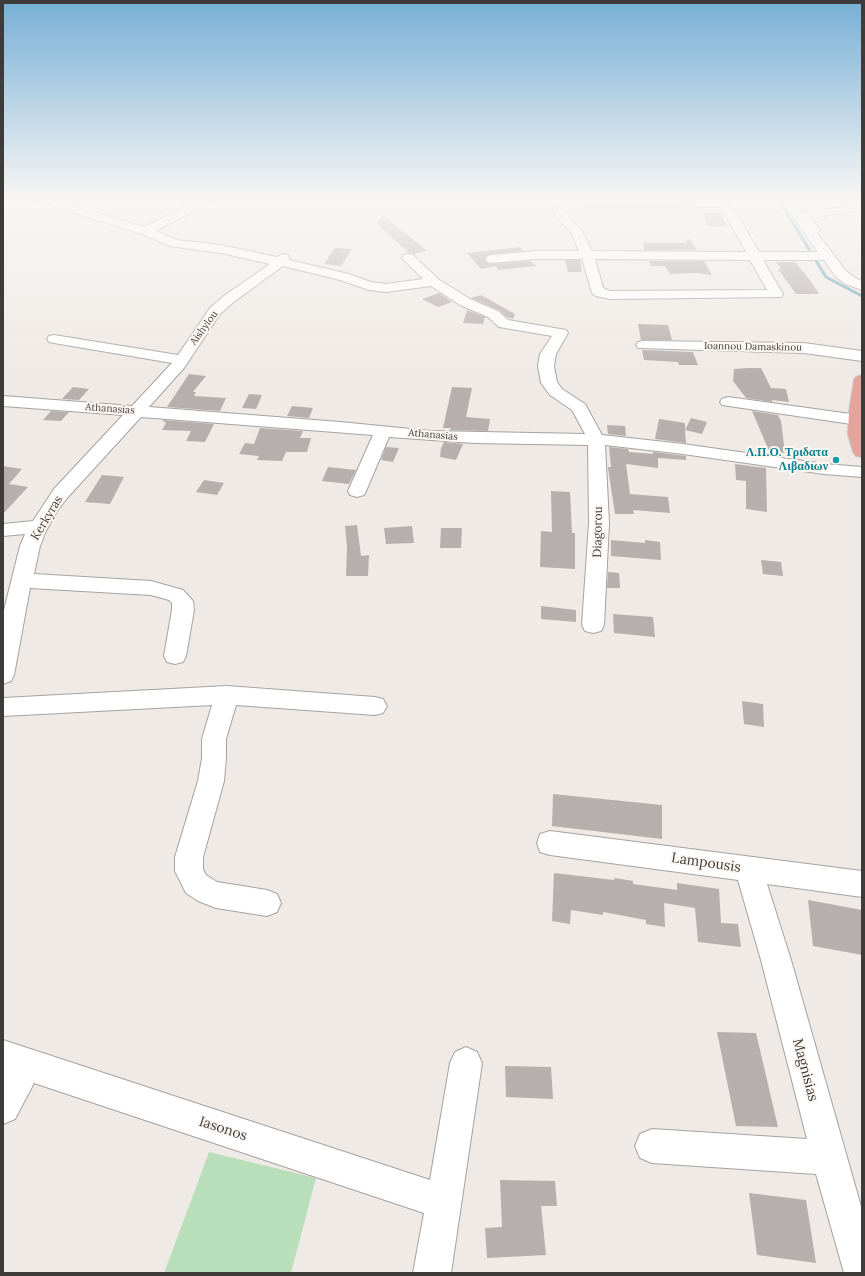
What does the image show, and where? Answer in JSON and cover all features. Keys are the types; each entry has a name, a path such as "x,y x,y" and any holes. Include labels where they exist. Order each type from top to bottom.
{"main road":[{"path":"862,380 857,412 857,434 862,452"}],"street":[{"path":"261,257 282,260 377,287 433,282"},
{"path":"492,260 522,257"},
{"path":"587,257 597,290 601,293 610,295 776,294 755,257"},
{"path":"825,257 845,278 862,286"},
{"path":"408,258 433,282 465,302 493,314 504,324 561,333 548,354 546,366 549,383 556,392 579,407 596,440"},
{"name":"Aishylou","path":"137,411 182,360 215,311 230,298 282,260"},
{"path":"54,339 182,360"},
{"name":"Ioannou Damaskinou","path":"643,345 798,348 862,356"},
{"name":"Athanasias","path":"3,401 475,438 596,440 683,448 824,469 862,472"},
{"path":"728,402 858,420"},
{"name":"Kerkyras","path":"3,675 6,644 21,580 30,546 39,526 61,493 137,411"},
{"path":"357,491 383,431"},
{"name":"Diagorou","path":"593,624 599,523 596,440"},
{"path":"3,530 39,526"},
{"path":"21,580 152,588 176,595 182,601 183,610 175,656"},
{"path":"226,695 214,738 214,758 211,781 188,866 192,878 202,889 216,895 267,903"},
{"path":"3,707 226,695 376,706"},
{"name":"Lampousis","path":"550,843 862,884"},
{"name":"Magnisias","path":"748,869 776,960 829,1158 862,1271"},
{"path":"3,1107 15,1060"},
{"name":"Iasonos","path":"15,1060 444,1202"},
{"path":"432,1273 466,1063"},
{"path":"652,1146 829,1158"}],"green space":[{"path":"209,1152 316,1178 291,1273 164,1273"}],"building":[{"path":"329,257 347,257 341,266 324,264"},
{"path":"470,257 486,257 486,262 492,264 531,261 536,266 498,270 496,266 481,269"},
{"path":"565,260 580,260 582,272 568,272"},
{"path":"649,261 704,261 712,275 696,273 670,274 665,266 651,266"},
{"path":"776,262 795,262 819,294 796,294 778,269 781,269"},
{"path":"439,293 452,302 438,307 422,299"},
{"path":"481,295 515,314 513,319 507,317 499,310 471,298"},
{"path":"467,310 485,317 483,324 463,323"},
{"path":"638,324 668,325 672,340 641,340"},
{"path":"642,350 693,352 698,365 679,365 678,362 644,360"},
{"path":"761,368 771,388 786,389 789,402 772,400 772,402 746,398 733,381 734,369"},
{"path":"189,374 206,376 193,392 196,392 194,396 226,398 220,411 167,407"},
{"path":"73,387 89,389 79,400 62,399"},
{"path":"452,387 472,388 466,417 490,419 488,431 450,430 451,428 443,428"},
{"path":"249,394 262,395 256,409 242,408"},
{"path":"292,406 313,408 309,418 287,416"},
{"path":"51,411 69,412 61,421 43,420"},
{"path":"752,411 778,415 781,421 785,453 769,451"},
{"path":"691,418 707,422 702,434 685,430"},
{"path":"659,419 685,423 686,443 655,439"},
{"path":"162,420 214,424 205,442 186,441 191,431 162,430 166,423"},
{"path":"607,425 625,426 626,436 608,434"},
{"path":"260,428 303,431 300,438 311,438 307,452 286,452 282,461 257,460 259,456 239,454 245,443 254,444"},
{"path":"444,442 463,444 456,460 440,457 441,448"},
{"path":"386,447 399,448 393,462 381,460"},
{"path":"609,447 628,449 629,452 653,454 653,452 686,456 686,460 658,458 658,468 626,464 630,494 668,497 670,513 633,510 634,514 615,514 608,468 611,467"},
{"path":"735,464 766,468 767,512 746,509 746,481 736,480"},
{"path":"3,466 22,469 9,484 28,487 3,514"},
{"path":"328,467 356,470 349,484 322,481"},
{"path":"102,475 124,477 110,504 85,502"},
{"path":"204,480 224,483 217,495 196,492"},
{"path":"551,491 570,492 572,533 575,533 575,569 540,567 541,531 552,532"},
{"path":"357,525 361,556 369,555 368,576 346,576 347,547 345,526"},
{"path":"412,526 414,543 386,544 384,528"},
{"path":"441,528 462,528 461,548 440,548"},
{"path":"611,540 645,543 645,540 660,542 661,560 611,556"},
{"path":"761,560 781,562 783,576 763,574"},
{"path":"608,572 619,573 620,588 607,588"},
{"path":"541,606 576,610 576,622 541,619"},
{"path":"613,614 653,617 655,637 614,633"},
{"path":"742,701 763,704 764,727 744,724"},
{"path":"553,794 662,805 662,839 552,826"},
{"path":"554,873 614,880 615,878 633,881 633,884 677,890 677,883 719,889 721,923 738,924 741,947 698,942 695,908 664,903 665,927 646,924 646,920 603,912 603,915 571,910 570,924 552,921"},
{"path":"808,900 862,910 862,955 813,946"},
{"path":"717,1032 756,1033 778,1127 736,1126"},
{"path":"505,1066 551,1067 553,1099 506,1097"},
{"path":"500,1180 555,1181 557,1206 541,1206 546,1255 487,1258 485,1228 502,1227"},
{"path":"749,1193 806,1200 816,1263 757,1255"}],"waterway":[{"path":"813,257 826,277 862,296"}],"place":[{"name":"Λ.Π.Ο. Τριδατα Λιβαδιων","path":"836,460"}]}
